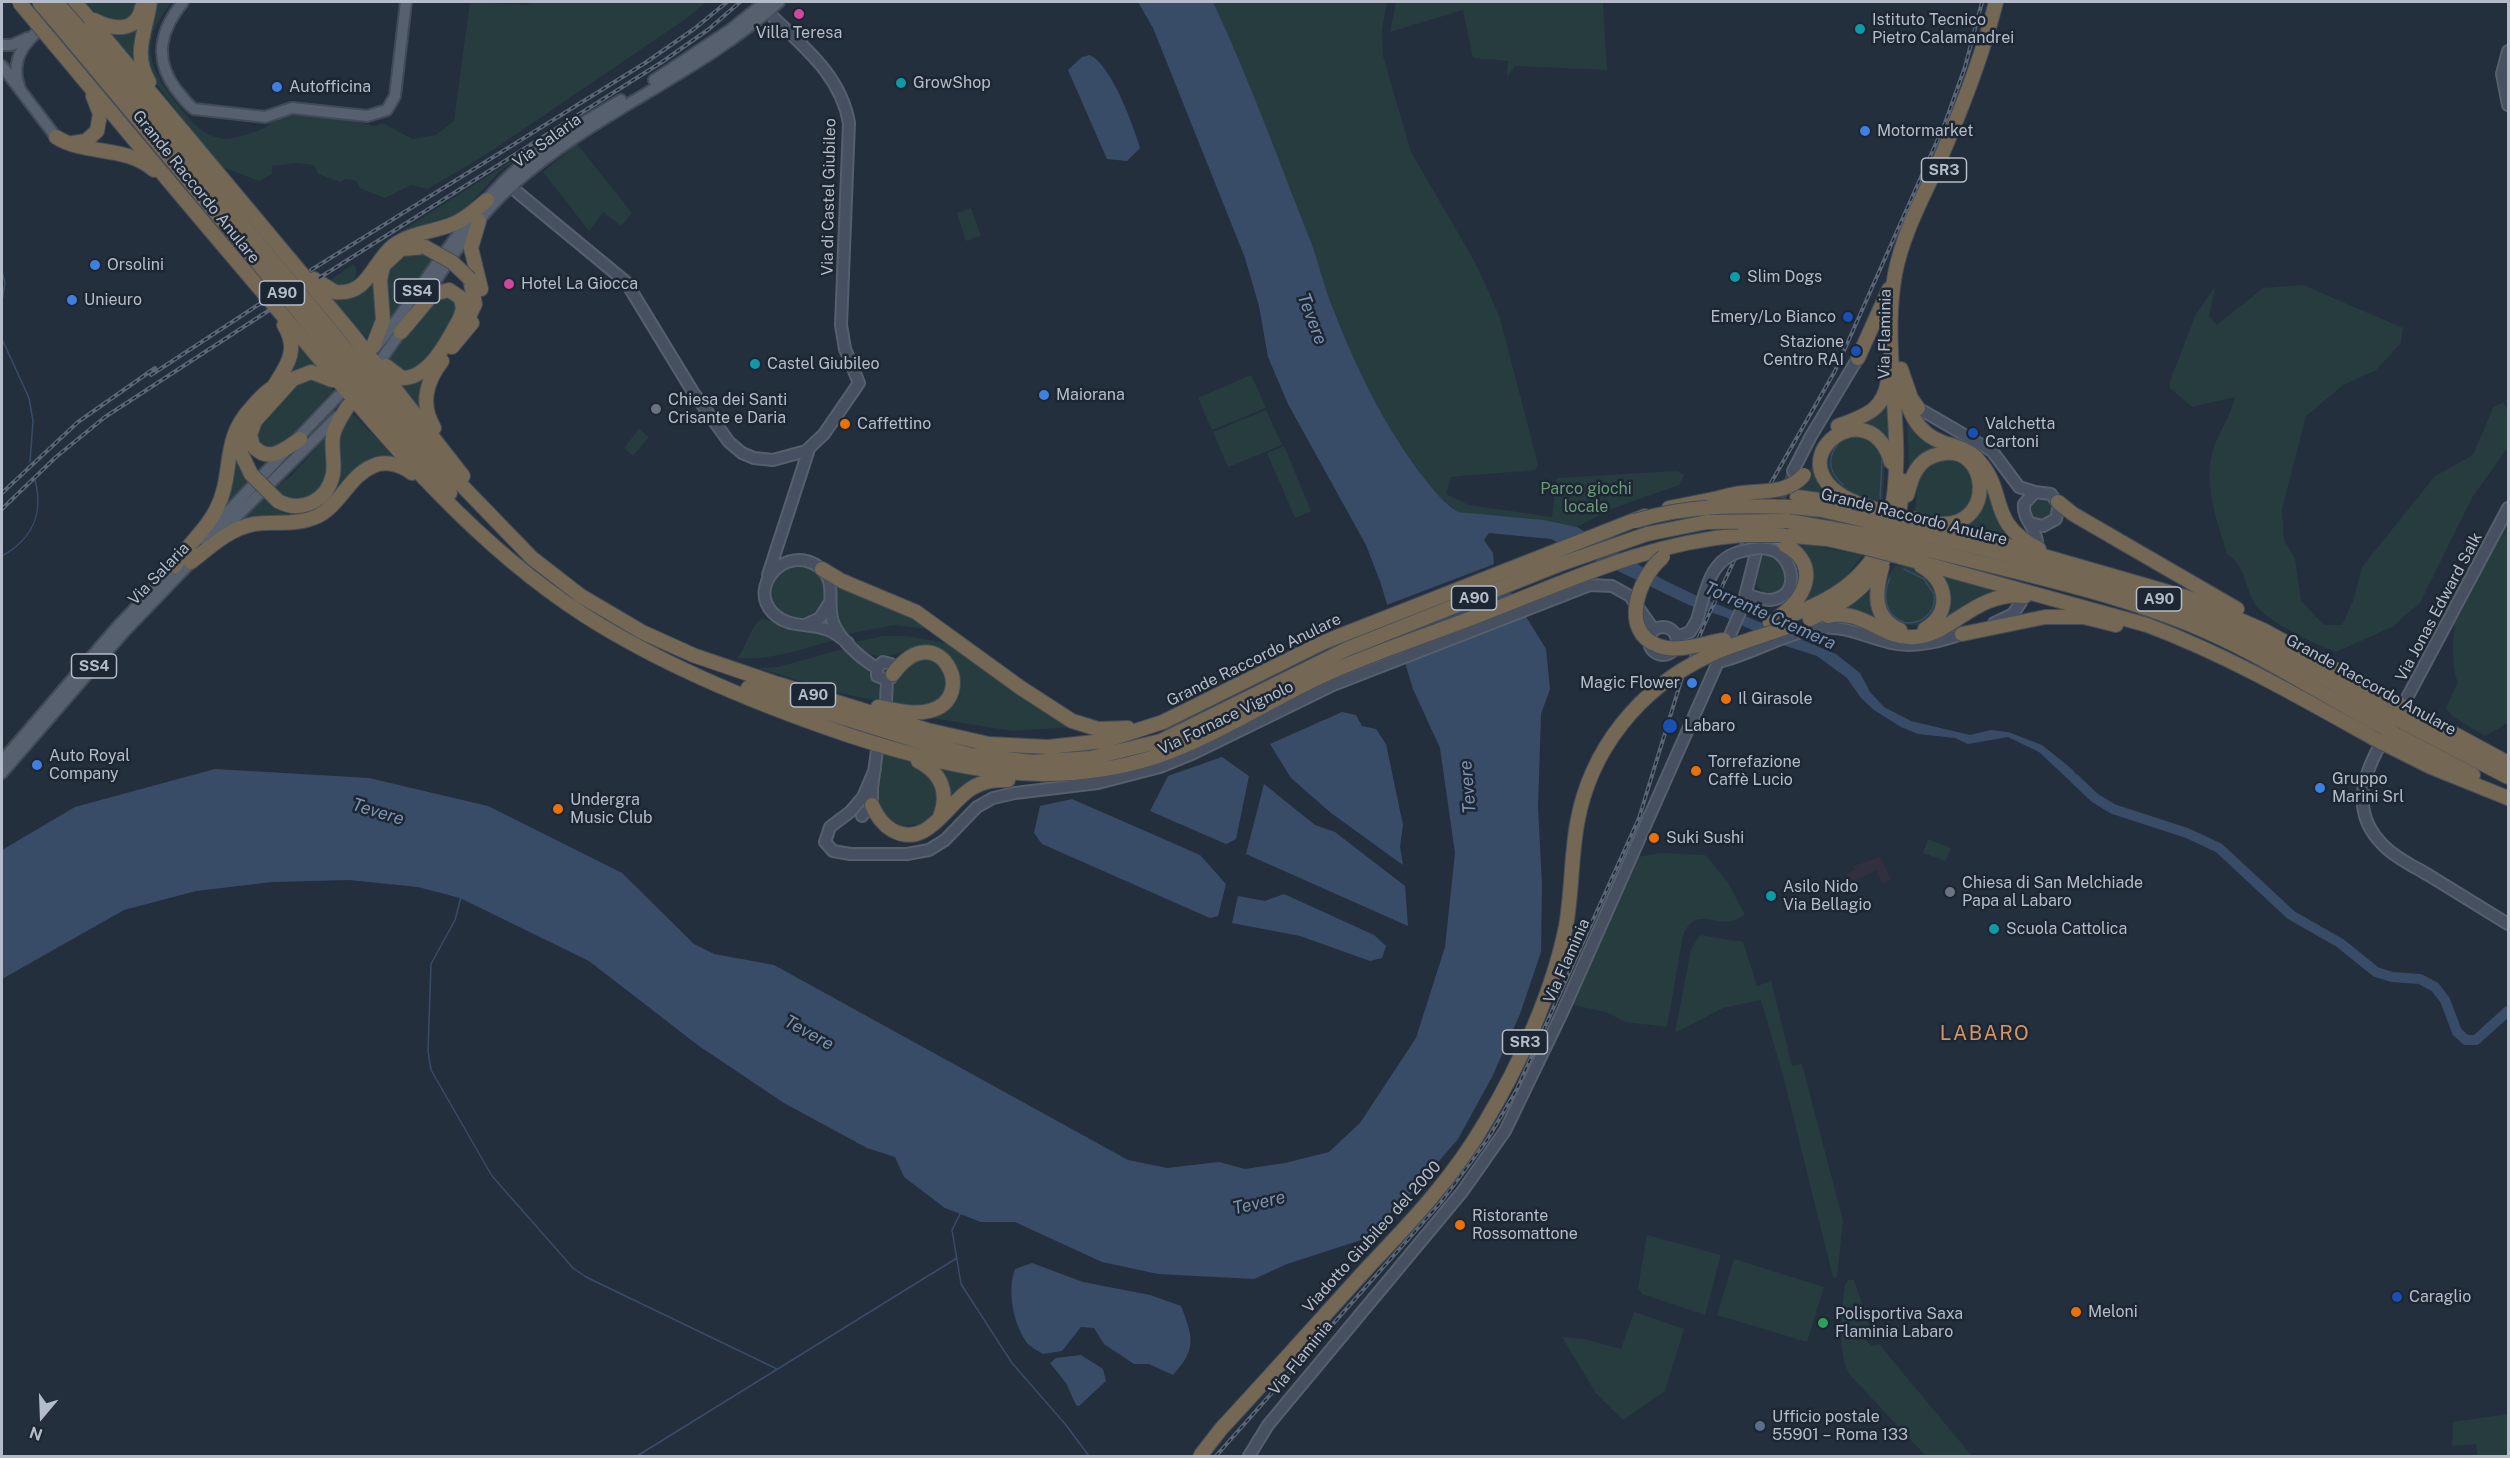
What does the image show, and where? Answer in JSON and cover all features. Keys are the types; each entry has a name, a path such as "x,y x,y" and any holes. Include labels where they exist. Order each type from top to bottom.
{"highway":[{"name":"Grande Raccordo Anulare","path":"19,2 275,308 344,399 443,498 497,548 582,614 664,658 765,704 898,751 986,771 1078,774 1119,766 1166,753 1331,679 1635,555 1703,539 1742,535 1778,543 1827,539 1881,522"},
{"name":"Grande Raccordo Anulare","path":"39,2 79,28 172,119 353,335 500,526"},
{"name":"Grande Raccordo Anulare","path":"56,2 444,467 500,526 557,579 636,629 717,664 959,738 1020,747 1063,746 1104,741 1163,723 1324,642 1619,526 1705,508 1794,502 1881,522 1908,538 2074,604 2185,639 2232,659 2281,687 2385,737 2508,793"},
{"name":"Grande Raccordo Anulare","path":"75,2 79,28 497,548"},
{"path":"79,28 126,27 139,17 142,2"},
{"path":"150,2 140,41 140,59 145,75 172,119"},
{"name":"Via Flaminia","path":"1781,627 1841,592 1855,581 1879,548 1901,385 1891,311 1896,273 1908,233 1972,81 1996,2"},
{"name":"Via Flaminia","path":"1894,491 1899,304 1906,265 1977,91 2005,2"},
{"path":"85,81 100,110 96,134 87,147"},
{"path":"62,140 83,142 96,134"},
{"path":"62,140 138,159 151,167 184,198"},
{"path":"286,255 326,289 338,293 349,292 367,281 382,257 398,243 458,222 487,200"},
{"path":"449,457 430,419 425,400 432,376 481,308 482,293 471,248 479,221"},
{"path":"374,347 383,320 380,280 383,266 401,249 426,247 448,259 470,279 475,293 475,305 452,347"},
{"path":"1858,358 1896,273"},
{"path":"353,335 396,376 415,376 426,369 456,326 463,309 461,298 449,290 436,292 401,332"},
{"path":"275,308 289,335 292,351 286,370 251,415 241,440 241,455 251,474 278,501 292,506 315,501 325,492 333,472 334,432 344,399 320,373 301,374 258,416 251,432 253,446 269,455 277,454 300,439"},
{"path":"1897,365 1911,398 1918,408"},
{"path":"1635,521 1666,508 1740,493 1783,489 1796,483 1799,473 1825,435 1840,425 1868,416 1879,405 1897,365"},
{"path":"1901,385 1908,410 1919,426 1934,438 1965,450 1982,465 2004,519 2014,533 2039,549 2189,598 2229,614 2328,665"},
{"path":"175,566 184,550 216,510 225,481 230,446 237,424 272,388"},
{"path":"1894,491 1891,461 1885,446 1878,437 1859,429 1838,434 1822,452 1820,468 1823,477 1836,493 1865,506 1881,522 1908,538 2120,576"},
{"path":"1881,522 1925,460 1941,453 1950,453 1971,463 1977,472 1981,487 1977,503 1970,514 1956,522 1908,538"},
{"path":"191,562 243,528 261,524 300,522 318,516 336,502 361,473 378,465 393,464 405,468 443,498"},
{"name":"SR3","path":"1881,522 1894,491"},
{"path":"1714,499 1865,506"},
{"path":"2058,502 2073,514 2328,665 2393,709 2457,735 2508,761"},
{"name":"Grande Raccordo Anulare","path":"664,658 759,692 918,741 987,758 1034,762 1091,758 1161,741 1324,659 1558,565 1647,534 1707,522 1881,522"},
{"name":"Via Flaminia","path":"1781,627 1805,620 1849,598 1871,579 1884,560 1897,529 1881,522"},
{"name":"Grande Raccordo Anulare","path":"1908,538 2120,587 2187,609 2393,709"},
{"name":"Grande Raccordo Anulare","path":"1908,538 2192,625 2238,647 2385,737 2424,764 2508,798"},
{"path":"1884,560 1876,589 1878,608 1893,626 1916,632 1936,621 1944,604 1944,593 1908,538"},
{"path":"1703,539 1671,552 1649,569 1638,592 1637,619 1645,637 1665,648 1727,636"},
{"path":"1778,543 1800,557 1806,569 1806,579 1796,604 1781,627"},
{"path":"822,569 843,581 916,612 1021,688 1072,721 1106,730 1163,723"},
{"path":"1805,620 1846,614 1866,619 1897,635 1914,637 1929,633 1981,604 2000,597 2017,595 2074,604"},
{"path":"1962,634 2045,617 2084,617 2174,644 2281,687"},
{"name":"Viadotto Giubileo del 2000","path":"1191,1456 1229,1409 1424,1196 1469,1134 1502,1076 1550,957 1561,903 1569,818 1590,758 1607,729 1639,691 1678,662 1727,636 1781,627"},
{"name":"Viadotto Giubileo del 2000","path":"1200,1456 1221,1429 1430,1201 1491,1114 1516,1064 1551,979 1566,923 1576,830 1583,799 1598,760 1612,735 1649,694 1679,671 1710,655 1781,627"},
{"path":"831,700 924,712 942,705 953,686 948,664 929,652 911,656 890,677"},
{"name":"Grande Raccordo Anulare","path":"2406,716 2508,777"},
{"path":"898,751 931,768 940,780 944,800 939,819"},
{"path":"873,804 876,814 886,826 898,833 912,834 927,830 964,794 987,782 1042,780 1078,774"}],"main road":[{"path":"2,45 12,45 29,37 75,2"},
{"path":"183,2 164,31 161,48 163,64 171,81 187,104 207,112 265,117 294,108 367,116 382,113 390,107 395,96 401,27 406,2"},
{"path":"399,2 401,27"},
{"name":"Via Salaria","path":"374,347 487,200 568,142 716,51 764,6 779,2"},
{"path":"20,89 16,63 29,37"},
{"path":"2,66 62,140"},
{"name":"Via Salaria","path":"383,357 479,221 508,184"},
{"name":"Via Salaria","path":"2,761 117,627 300,439 344,399"},
{"name":"Via Salaria","path":"2,773 124,632 344,399"}],"street":[{"name":"Via di Castel Giubileo","path":"764,6 829,74 847,113 849,132 841,326 845,349 859,383 825,434 809,449"},
{"path":"2508,51 2502,74 2508,105"},
{"path":"508,184 596,255 631,288 693,392 732,446 745,455 777,460 809,449"},
{"name":"Via Flaminia","path":"1799,473 1811,436 1858,358"},
{"path":"1918,408 1992,451 2002,460 2021,489 2047,492 2058,502 2057,516 2047,525 2037,542 2023,508 2027,498 2035,492"},
{"path":"809,449 771,560 766,596 772,612 789,623 828,630 848,643"},
{"path":"795,489 797,455"},
{"name":"Via Jonas Edward Salk","path":"2508,508 2413,688 2370,762 2363,786 2368,821 2386,848 2508,924"},
{"path":"2030,523 2038,526 2047,525"},
{"path":"782,532 782,548 796,560"},
{"path":"1676,637 1690,632 1697,620 1711,575 1724,558 1778,543 1791,568 1788,588 1781,596 1771,599 1746,594"},
{"name":"Via Flaminia","path":"1249,1456 1268,1425 1462,1192 1505,1131 1571,992 1718,662 1727,636 1742,608 1756,553"},
{"path":"768,581 778,566 796,560 810,561 822,569 830,582 833,622 848,643 861,657 877,668 881,663 889,663 894,669 890,677 886,702"},
{"name":"Via Fornace Vignolo","path":"875,769 863,797 850,812 830,827 825,836 825,844 833,851 854,855 925,851 942,843 972,811 993,798 1015,793 1098,783 1145,772 1194,753 1331,679 1596,584 1617,588 1637,604 1648,625 1654,630"},
{"path":"805,625 823,616 831,599"},
{"path":"1718,662 1731,659 1781,627 1842,628 1908,645 1962,634 2009,617 2021,602"},
{"path":"1666,627 1676,637 1676,645 1671,652 1659,654 1652,650 1649,641 1654,630 1666,627"},
{"path":"862,816 873,804 877,750"},
{"path":"840,819 862,816 886,826"}],"shaded area":[{"path":"1880,857 1891,879 1883,884 1876,870 1851,883 1846,874 1855,870 1854,866"}],"green space":[{"path":"85,2 139,2 139,5 127,23 100,18"},
{"path":"155,2 172,2 154,30 151,55 154,67 168,92 193,123 204,132 228,139 261,129 275,120 311,115 351,120 374,126 383,123 412,139 436,135 454,121 470,2 526,5 533,2 706,2 687,18 493,150 428,189 411,185 385,198 360,188 356,181 346,179 340,182 318,174 314,165 297,163 272,166 272,174 259,181 222,167 215,162 155,82 144,60"},
{"name":"Parco giochi locale","path":"1213,2 1387,2 1382,30 1383,56 1411,152 1476,264 1500,318 1538,465 1535,470 1451,477 1446,494 1469,505 1552,517 1557,478 1677,471 1684,475 1679,485 1611,509 1577,527 1458,512 1435,493 1391,432 1362,380 1331,304 1291,191"},
{"path":"1396,2 1603,2 1607,70 1515,66 1507,77 1508,61 1473,58 1463,10 1390,32"},
{"path":"139,21 134,61 110,32"},
{"path":"577,144 632,213 621,226 603,212 589,231 543,172"},
{"path":"531,152 502,169 458,217 397,234 524,153"},
{"path":"971,208 981,236 966,241 957,213"},
{"path":"410,251 435,255 389,318 383,290 389,263"},
{"path":"354,264 356,276 348,287 324,284"},
{"path":"374,277 380,313 369,340 323,293"},
{"path":"2303,285 2403,328 2401,343 2376,370 2343,385 2306,416 2282,509 2284,540 2295,559 2301,601 2324,625 2342,625 2353,601 2362,567 2435,476 2473,455 2493,408 2503,402 2508,411 2508,447 2472,498 2420,603 2392,627 2336,652 2295,634 2259,609 2254,603 2239,565 2227,554 2213,507 2210,470 2213,451 2235,397 2192,407 2170,388 2170,381 2196,314 2215,287 2209,316 2217,325 2263,288"},
{"path":"438,293 458,301 451,322 433,352 408,374 387,363"},
{"path":"293,335 321,369 299,370 281,384"},
{"path":"429,367 420,387 423,415 395,380"},
{"path":"1251,375 1266,408 1212,430 1198,398"},
{"path":"297,378 324,380 333,390 278,449 259,447 253,433"},
{"path":"1889,398 1889,446 1874,428 1854,423 1877,415"},
{"path":"1266,410 1282,445 1228,467 1213,432"},
{"path":"350,411 400,462 382,460 322,510 223,534 264,494 278,505 321,499 335,443"},
{"path":"1907,416 1950,448 1909,471"},
{"path":"639,429 649,437 633,456 624,448"},
{"path":"330,433 326,480 313,497 288,501 271,490 290,477"},
{"path":"1866,435 1885,456 1883,503 1853,497 1828,481 1825,453 1838,437"},
{"path":"233,438 239,466 251,483 218,518"},
{"path":"1284,446 1311,511 1295,518 1267,453"},
{"path":"1816,455 1836,498 1800,492"},
{"path":"1949,460 1962,465 1969,473 1974,498 1963,514 1942,518 1918,513 1915,510 1918,481 1923,469 1935,461"},
{"path":"1985,488 1988,489 2021,543 1953,525"},
{"path":"2036,497 2046,497 2053,504 2053,514 2046,521 2036,521 2029,514 2029,504"},
{"path":"2508,521 2508,723 2485,736 2452,716 2446,708 2458,682 2454,662 2454,629"},
{"path":"1793,542 1863,555 1835,590 1799,606 1805,599"},
{"path":"1766,555 1773,557 1783,565 1786,571 1786,582 1776,593 1763,593 1756,585 1762,559"},
{"path":"793,564 803,564 818,572 824,581 826,592 824,603 818,612 803,620 793,620 782,615 775,608 770,597 770,587 775,576 782,569"},
{"path":"1901,565 1925,572 1936,583 1937,609 1918,626 1896,624 1883,608 1885,580 1895,566"},
{"path":"1937,572 2010,592 1961,608 1935,625 1940,617"},
{"path":"837,583 891,604 936,630 894,625 847,634 836,613"},
{"path":"1874,588 1888,627 1844,611"},
{"path":"763,619 795,630 823,632 836,640 775,656 737,658 754,626"},
{"path":"883,636 907,636 952,644 1071,727 1013,731 932,718 948,710 959,695 960,679 955,663 945,652 928,645 888,656 879,656 866,652 856,642"},
{"path":"846,648 879,683 882,702 839,693 758,668 778,667"},
{"path":"934,657 950,675 946,695 926,708 890,704 895,681 906,663"},
{"path":"882,752 914,764 932,778 937,802 930,818 923,824 902,826 883,815 877,794"},
{"path":"934,767 983,777 946,805"},
{"path":"1928,839 1951,848 1946,861 1923,853"},
{"path":"1660,853 1705,855 1727,881 1745,915 1734,921 1725,922 1699,919 1688,926 1683,935 1667,1027 1625,1022 1606,1012 1573,1005 1638,857"},
{"path":"1700,935 1743,942 1757,986 1771,981 1792,1066 1802,1064 1843,1221 1837,1277 1833,1278 1785,1083 1761,1000 1723,1008 1675,1033 1691,949"},
{"path":"1647,1235 1721,1255 1705,1315 1642,1294 1638,1288"},
{"path":"1734,1259 1824,1287 1807,1342 1717,1315"},
{"path":"1848,1280 1854,1280 1869,1325 1870,1331 1865,1340 1872,1346 1879,1344 1972,1456 1926,1456 1849,1374 1841,1342 1842,1307 1845,1285"},
{"path":"1634,1312 1684,1329 1665,1391 1623,1420 1596,1393 1562,1337 1584,1339 1621,1349"},
{"path":"2508,1414 2508,1456 2478,1456 2476,1444 2452,1446 2453,1422"}],"water":[{"name":"Tevere","path":"1138,2 1213,2 1240,62 1312,245 1326,291 1358,368 1402,447 1430,485 1452,508 1458,512 1543,520 1577,527 1662,579 1836,654 1860,673 1870,692 1884,707 1911,721 1970,735 1991,730 2008,732 2042,745 2073,770 2085,789 2069,780 2039,752 2008,737 1968,744 1955,738 1918,734 1901,727 1874,710 1861,698 1847,678 1817,656 1780,644 1725,617 1689,605 1551,539 1489,533 1484,540 1493,553 1494,565 1546,649 1550,689 1541,714 1538,807 1542,885 1541,952 1520,1014 1492,1077 1458,1139 1409,1196 1361,1240 1287,1264 1254,1279 1158,1274 1102,1262 1015,1222 981,1222 945,1208 904,1177 895,1157 867,1148 784,1103 699,1046 589,961 460,898 418,887 349,880 272,882 196,891 124,910 2,979 2,850 75,807 215,769 369,778 488,806 622,873 694,944 714,954 774,965 1128,1160 1167,1168 1219,1162 1245,1169 1285,1163 1329,1152 1360,1123 1416,1038 1445,947 1455,853 1440,748 1413,689 1380,581 1366,545 1288,404 1268,357 1259,306 1245,258 1153,28"},
{"path":"1090,55 1098,61 1114,83 1137,138 1140,148 1127,161 1107,159 1068,70 1082,57"},
{"path":"1342,712 1356,715 1362,726 1376,729 1386,744 1403,825 1400,847 1403,865 1331,813 1291,778 1270,744"},
{"path":"1222,757 1249,776 1236,839 1226,844 1150,811 1168,776"},
{"path":"1264,784 1315,825 1335,832 1405,886 1408,926 1246,854"},
{"path":"1072,799 1200,855 1226,884 1218,916 1210,918 1042,844 1034,833 1040,806"},
{"path":"1284,894 1374,935 1386,946 1382,958 1370,961 1300,936 1232,923 1238,896 1265,901"},
{"path":"1032,1263 1083,1282 1150,1295 1181,1306 1188,1326 1190,1342 1186,1358 1181,1366 1173,1375 1149,1364 1134,1364 1104,1344 1094,1328 1081,1327 1062,1351 1043,1354 1027,1343 1015,1317 1012,1287 1015,1269"},
{"path":"1081,1355 1103,1369 1106,1381 1079,1406 1076,1405 1066,1383 1050,1363 1056,1358"}],"pier":[{"path":"1497,563 1504,576 1389,623 1384,606"}],"waterway":[{"path":"2,271 5,283 2,301"},
{"path":"2,339 29,398 33,421 30,462"},
{"path":"1838,444 1832,455 1831,465 1843,485"},
{"path":"1880,501 1882,459"},
{"path":"2,556 21,542 33,525 38,504 35,480"},
{"path":"1890,578 1886,598 1893,616 1906,623 1923,619 1931,611 1934,594 1924,579 1904,569"},
{"name":"Torrente Cremera","path":"2075,779 2095,798 2113,809 2187,833 2219,848 2291,915 2340,943 2376,972 2392,977 2420,979 2435,987 2445,1000 2457,1032 2466,1040 2476,1040 2508,1011"},
{"path":"461,897 455,920 431,964 428,1051 431,1070 492,1176 573,1268 586,1277 777,1369"},
{"path":"961,1212 952,1230 961,1284 1012,1363 1066,1425 1089,1456"},
{"path":"637,1456 957,1258"}],"tunnel":[{"path":"1756,553 1793,471"}],"railway":[{"path":"311,270 645,63 694,29 727,2"},
{"path":"319,278 662,62 709,29 740,2"},
{"path":"1216,1456 1441,1202 1487,1140 1516,1091 1639,818 1681,681 1704,625 1768,488 1835,371 1945,123 1965,67 1982,2"},
{"path":"151,375 261,303"},
{"path":"2,509 56,457 105,417 268,311"},
{"path":"2,493 78,422 155,368"}],"place":[{"name":"Villa Teresa","path":"799,14"},
{"name":"Istituto Tecnico Pietro Calamandrei","path":"1860,29"},
{"name":"GrowShop","path":"901,83"},
{"name":"Autofficina","path":"277,87"},
{"name":"Motormarket","path":"1865,131"},
{"name":"Orsolini","path":"95,265"},
{"name":"Slim Dogs","path":"1735,277"},
{"name":"Hotel La Giocca","path":"509,284"},
{"name":"Unieuro","path":"72,300"},
{"name":"Emery/Lo Bianco","path":"1848,317"},
{"name":"Stazione Centro RAI","path":"1856,351"},
{"name":"Castel Giubileo","path":"755,364"},
{"name":"Maiorana","path":"1044,395"},
{"name":"Chiesa dei Santi Crisante e Daria","path":"656,409"},
{"name":"Caffettino","path":"845,424"},
{"name":"Valchetta Cartoni","path":"1973,433"},
{"name":"Magic Flower","path":"1692,683"},
{"name":"Il Girasole","path":"1726,699"},
{"name":"Labaro","path":"1670,726"},
{"name":"Auto Royal Company","path":"37,765"},
{"name":"Torrefazione Caffè Lucio","path":"1696,771"},
{"name":"Gruppo Marini Srl","path":"2320,788"},
{"name":"Undergra Music Club","path":"558,809"},
{"name":"Suki Sushi","path":"1654,838"},
{"name":"Chiesa di San Melchiade Papa al Labaro","path":"1950,892"},
{"name":"Asilo Nido Via Bellagio","path":"1771,896"},
{"name":"Scuola Cattolica","path":"1994,929"},
{"name":"Ristorante Rossomattone","path":"1460,1225"},
{"name":"Caraglio","path":"2397,1297"},
{"name":"Meloni","path":"2076,1312"},
{"name":"Polisportiva Saxa Flaminia Labaro","path":"1823,1323"},
{"name":"Ufficio postale 55901 – Roma 133","path":"1760,1426"}],"district":[{"name":"LABARO","path":"1985,1034"}]}
